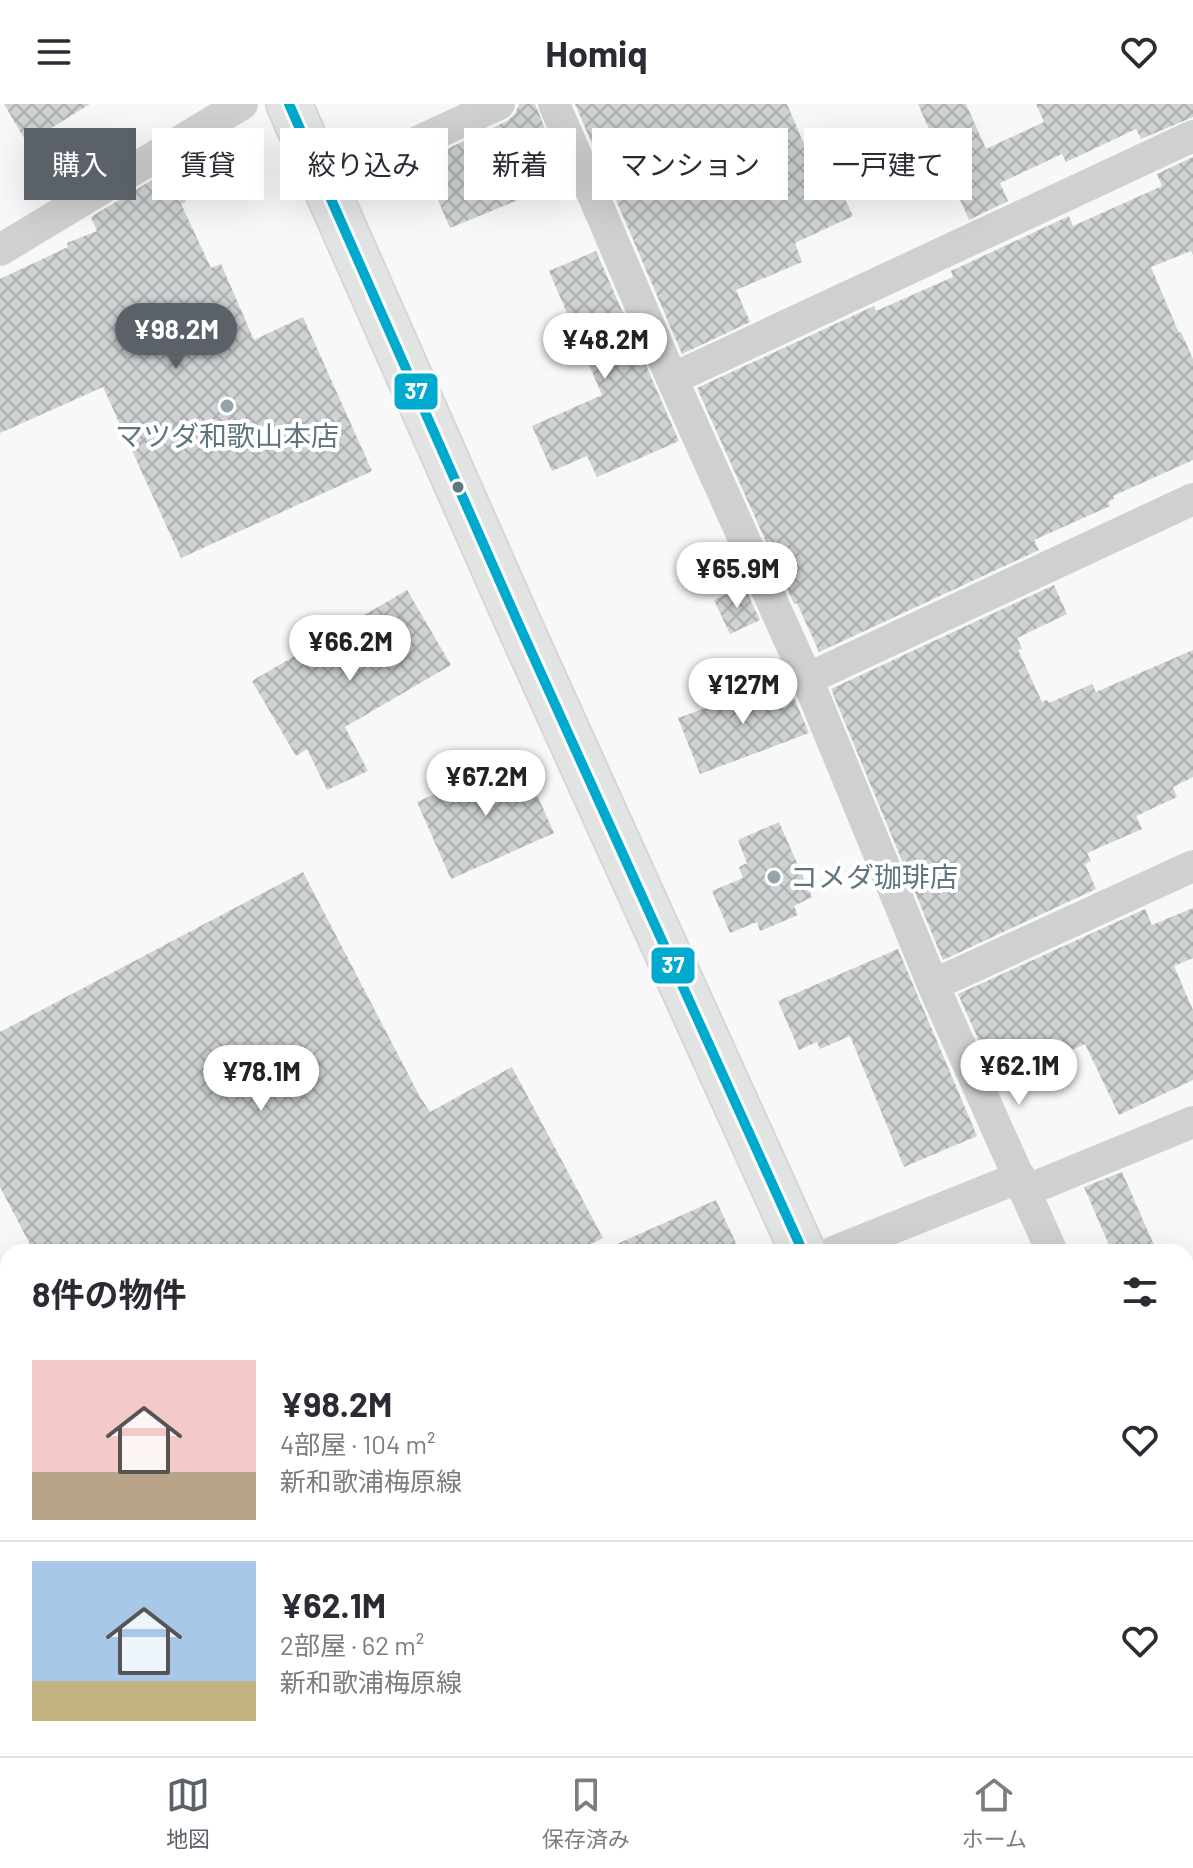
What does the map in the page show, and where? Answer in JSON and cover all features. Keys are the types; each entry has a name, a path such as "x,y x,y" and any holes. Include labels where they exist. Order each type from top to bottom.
{"main road":[{"path":"289,104 300,128"},
{"path":"332,200 520,627 799,1244"}],"street":[{"path":"0,250 242,104"},
{"path":"447,128 499,104"},
{"path":"554,104 672,379 807,679 933,985 1049,1244"},
{"path":"672,379 1193,136"},
{"path":"807,679 1193,499"},
{"path":"933,985 1193,866"},
{"path":"855,1244 1193,1122"}],"building":[{"path":"4,104 90,104 51,128 24,128 24,138"},
{"path":"519,104 535,104 545,128 492,128 515,114"},
{"path":"575,104 787,104 804,142 804,200 846,200 853,216 795,243 802,262 736,290 750,322 682,354 616,200 788,200 788,128 592,128 592,144"},
{"path":"918,104 966,104 986,149 1044,122 1036,104 1193,104 1193,117 1141,139 1136,129 1066,162 1062,154 1000,183 1008,201 969,220 960,200 972,200 972,128 929,128"},
{"path":"464,141 464,200 518,200 450,228 438,200 448,200 448,148"},
{"path":"1193,157 1193,255 1191,251 1151,267 1193,359 1193,460 1113,496 1114,499 1108,502 1110,506 1034,540 1039,550 819,652 797,603 794,604 697,388 874,306 876,311 953,277 951,271 1069,216 1073,226 1162,186 1157,174"},
{"name":"マツダ和歌山本店","path":"152,180 152,200 185,200 181,204 211,268 221,264 254,340 303,317 372,471 181,558 103,387 0,433 0,279 68,247 67,243 97,231 91,217 119,200 136,200 136,190"},
{"path":"596,251 679,441 597,477 587,456 552,471 532,426 602,395 549,271"},
{"path":"1054,585 1067,614 1017,638 1022,649 1018,650 1042,702 1047,700 1049,703 1092,684 1096,692 1193,650 1193,777 1173,787 1177,797 1136,816 1142,829 1087,853 1091,861 1085,864 1096,889 943,960 831,689"},
{"path":"744,586 760,620 730,634 714,600"},
{"path":"407,590 451,665 345,727 368,771 327,790 307,749 296,756 252,681"},
{"path":"786,679 809,733 700,774 678,718"},
{"path":"520,756 554,833 451,879 417,802"},
{"name":"コメダ珈琲店","path":"779,822 812,897 794,906 798,915 760,931 757,922 730,933 712,891 743,878 739,867 747,863 738,840"},
{"path":"303,872 430,1112 512,1067 603,1238 591,1244 30,1244 0,1187 0,1032"},
{"path":"1193,908 1193,958 1174,966 1193,1010 1193,1080 1119,1115 1085,1044 998,1083 958,994 1145,909 1152,925"},
{"path":"898,949 977,1136 904,1167 850,1036 820,1049 817,1042 799,1050 778,1001"},
{"path":"1122,1172 1154,1244 1109,1244 1084,1187"},
{"path":"716,1200 736,1244 617,1244"}],"transit line":[{"name":"37","path":"289,104 520,627 799,1244"}],"place":[{"name":"マツダ和歌山本店","path":"227,406"},
{"name":"コメダ珈琲店","path":"774,877"}]}
